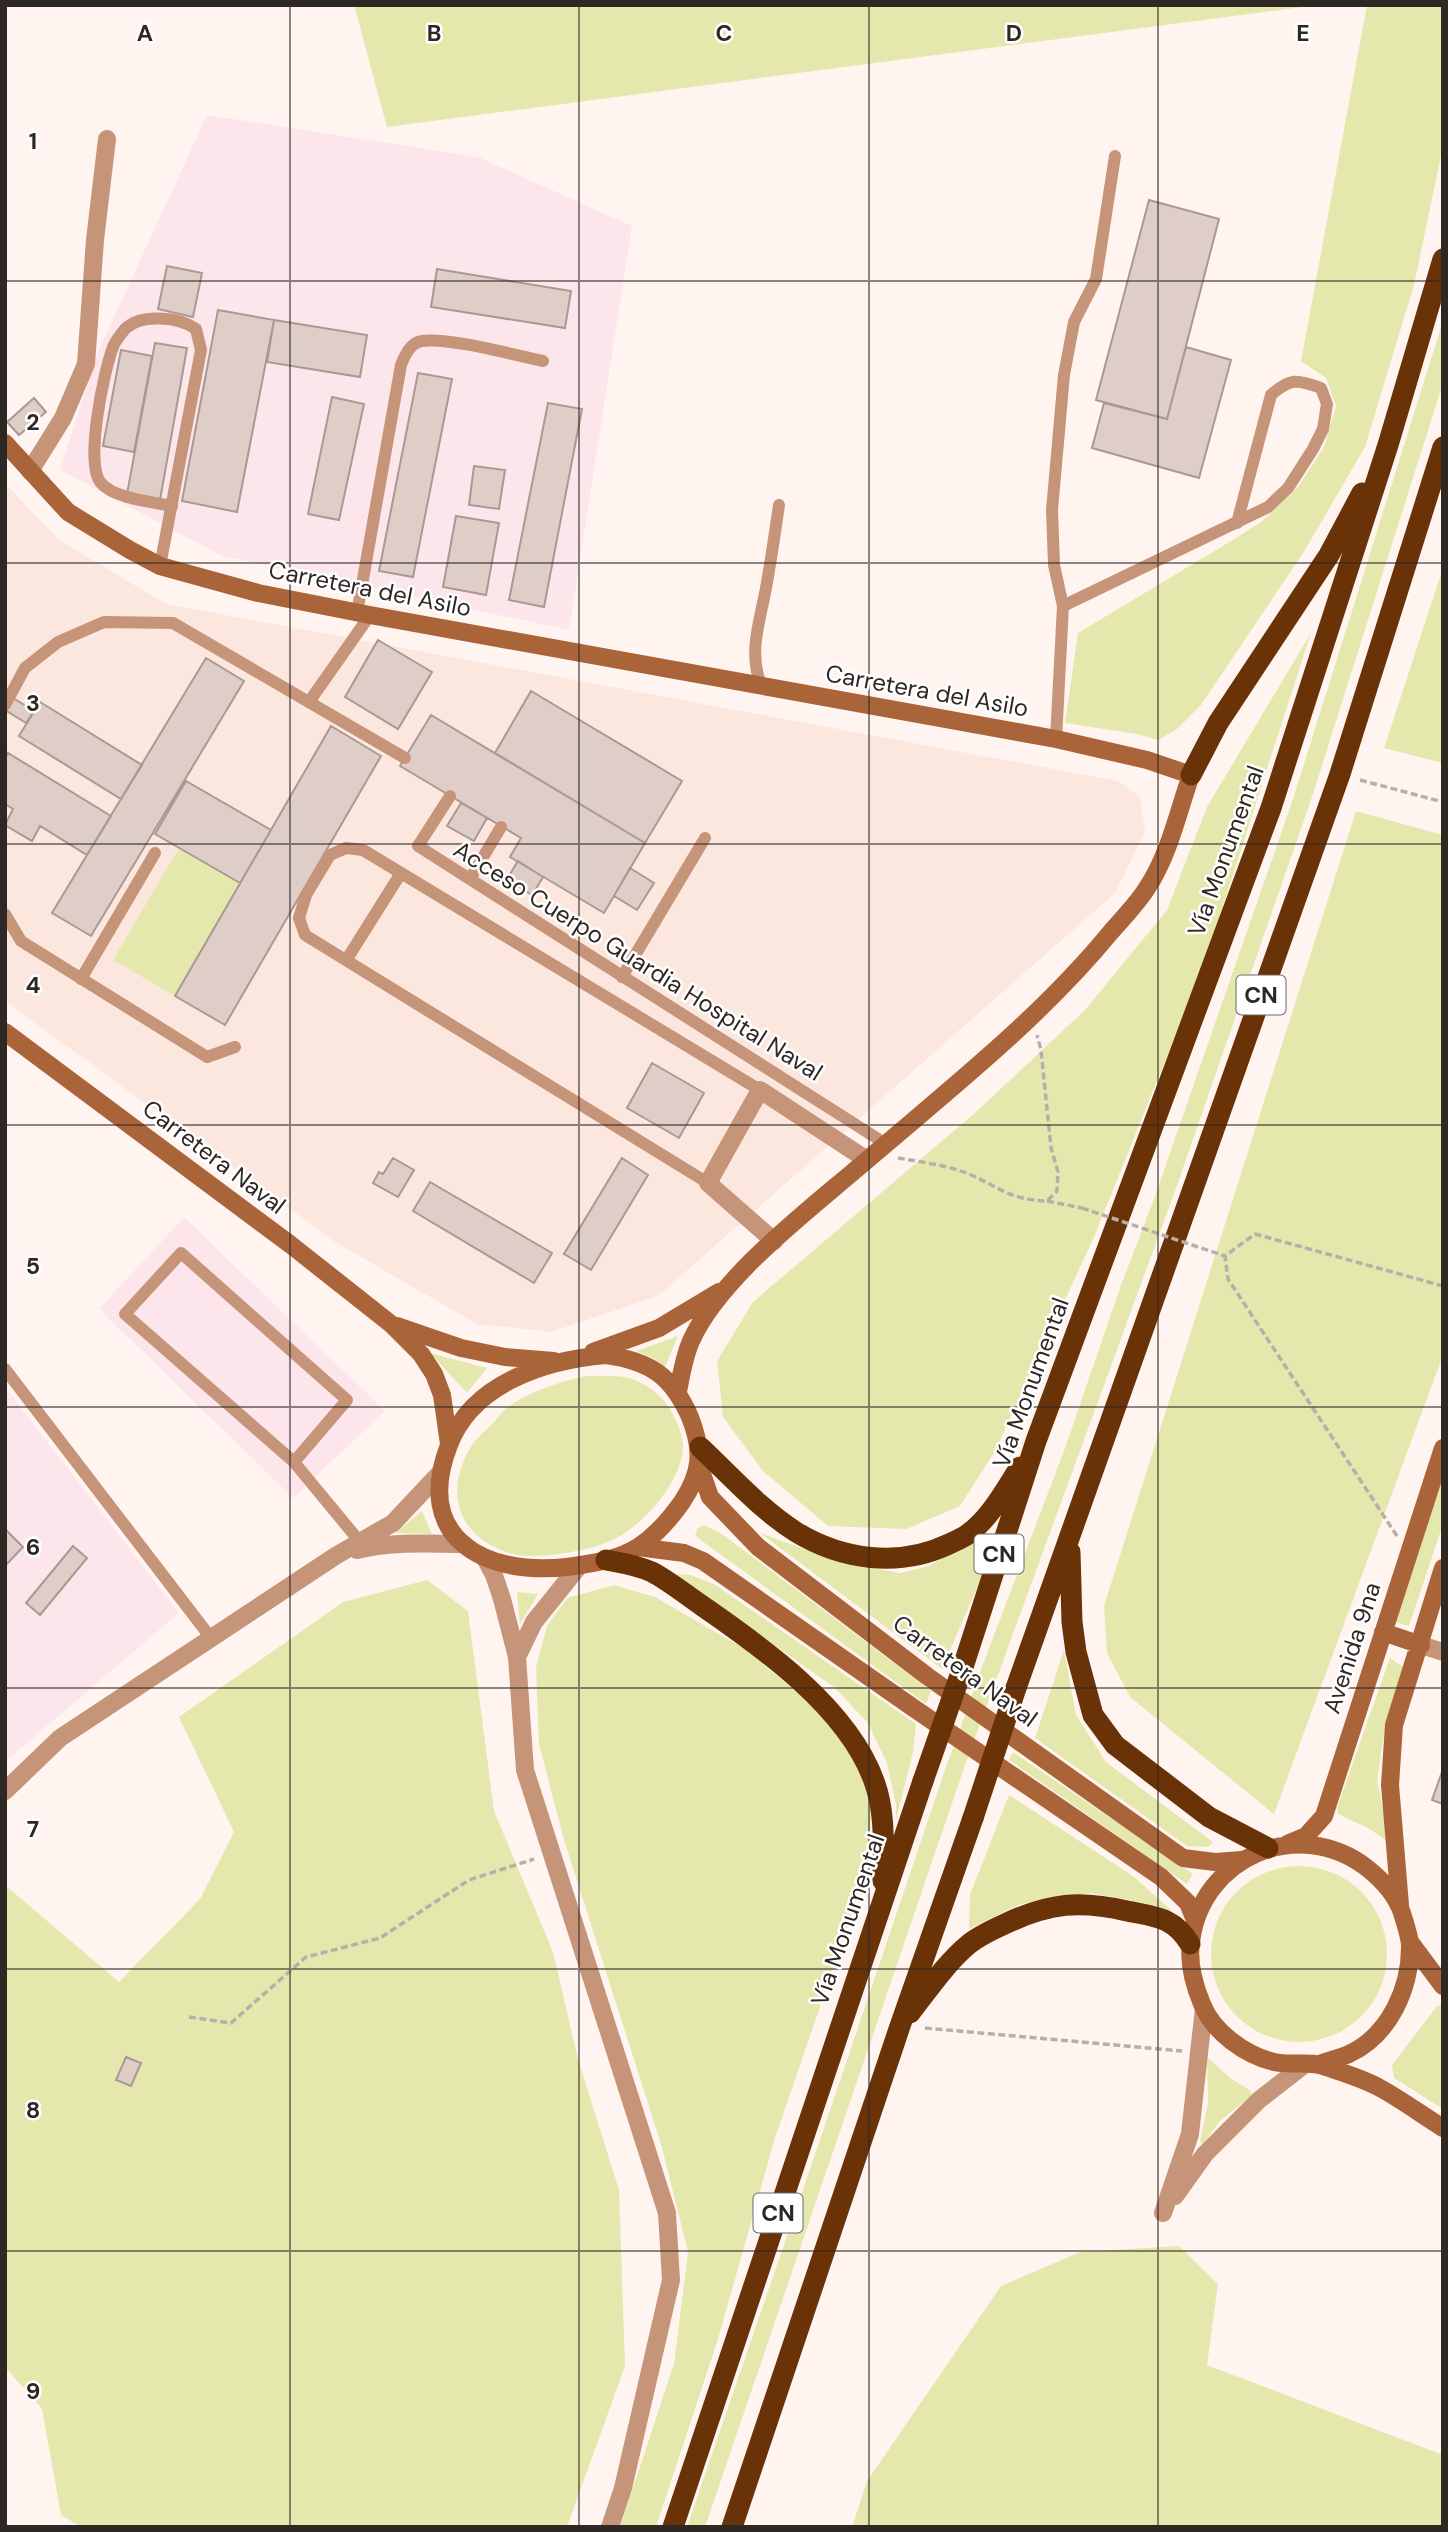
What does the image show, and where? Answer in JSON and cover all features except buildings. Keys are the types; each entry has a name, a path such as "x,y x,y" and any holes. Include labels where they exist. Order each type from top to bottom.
{"highway":[{"name":"Vía Monumental","path":"673,2527 963,1667 1036,1441 1271,808 1388,445 1443,259"},
{"path":"1191,775 1218,723 1329,555 1388,445"},
{"name":"CN","path":"733,2527 900,2025 1016,1688 1340,774 1443,447"},
{"path":"699,1455 797,1532 838,1552 880,1560 914,1556 968,1535 996,1505 1036,1441"},
{"path":"1069,1540 1072,1622 1076,1652 1093,1715 1115,1745 1199,1809 1277,1846"},
{"path":"606,1560 628,1563 652,1572 743,1634 817,1697 840,1723 858,1747 874,1781 883,1818 883,1900"},
{"path":"900,2025 969,1944 1035,1910 1074,1903 1128,1911 1164,1919 1182,1930 1190,1944"}],"main road":[{"name":"Carretera del Asilo","path":"5,443 68,512 160,566 258,593 363,614 1056,739 1147,760 1191,775"},
{"path":"678,1392 691,1341 706,1314 728,1287 775,1241 1031,1017 1087,961 1148,888 1166,849 1191,775"},
{"name":"Carretera Naval","path":"5,1032 291,1245 391,1324 421,1354 433,1374 443,1395 449,1444"},
{"path":"579,1357 606,1355 634,1361 659,1373 678,1392 699,1455 691,1486 673,1515 638,1547 606,1560 579,1566 527,1568 506,1566 485,1558 464,1544 446,1525 440,1509 440,1473 449,1444 469,1413 492,1391 514,1379 659,1328 728,1287"},
{"name":"Carretera Naval","path":"391,1324 461,1348 505,1357 561,1362"},
{"name":"Avenida 9na","path":"1277,1846 1306,1836 1324,1816 1443,1448"},
{"name":"Carretera Naval","path":"699,1455 703,1483 710,1497 758,1547 927,1676 1184,1857 1215,1862 1242,1860"},
{"path":"638,1547 684,1553 703,1561 1161,1877 1188,1903 1195,1920"},
{"path":"1443,1568 1394,1725 1390,1785 1400,1909 1410,1942 1443,1986"},
{"path":"1383,1632 1421,1645"},
{"path":"1400,1909 1381,1879 1353,1857 1320,1845 1277,1846 1242,1860 1222,1876 1206,1897 1195,1920 1190,1944 1192,1977 1203,2008 1221,2032 1246,2051 1274,2062 1312,2064 1378,2087 1443,2128"},
{"path":"1312,2064 1350,2053 1377,2034 1397,2007 1408,1975 1410,1942"}],"street":[{"path":"30,471 64,418 86,364 95,240 107,139"},
{"path":"775,1241 708,1183 760,1090 876,1152"},
{"path":"5,1791 60,1738 337,1555 393,1522 440,1473"},
{"path":"337,1555 411,1542 464,1544"},
{"path":"485,1558 494,1575 517,1657 526,1770 667,2213 671,2280 623,2488 610,2527"},
{"path":"517,1657 534,1622 579,1566"},
{"path":"1421,1645 1443,1652"},
{"path":"1203,2008 1191,2134 1163,2213 1205,2154 1259,2100 1312,2064"}],"lane":[{"path":"1056,739 1063,606 1054,565 1052,510 1064,375 1074,323 1096,279 1115,156"},
{"path":"160,566 172,506 201,350 196,329 188,323 160,318 127,327 113,345 94,431 93,461 98,481 107,490 172,506"},
{"path":"309,702 363,614 401,365 408,349 420,341 447,343 543,360"},
{"path":"1063,606 1237,523 1268,507 1288,488 1323,429 1326,404 1321,388 1300,380 1283,384 1270,395 1237,523"},
{"path":"761,685 755,670 755,639 779,505"},
{"path":"5,705 26,668 58,642 104,622 173,623 405,758"},
{"name":"Acceso Cuerpo Guardia Hospital Naval","path":"450,796 418,846 622,976 876,1152"},
{"path":"470,879 501,827"},
{"path":"622,976 705,838"},
{"path":"708,1183 305,935 299,918 306,895 330,855 346,848 363,850 760,1090"},
{"path":"81,979 155,853"},
{"path":"347,959 401,873"},
{"path":"5,915 21,941 206,1057 235,1047"},
{"path":"294,1462 347,1400 181,1253 125,1314 294,1462 360,1542"},
{"path":"5,1369 211,1638"}],"path":[{"path":"1340,774 1443,802"},
{"path":"1031,1017 1041,1050 1051,1148 1058,1172 1057,1191 1047,1201"},
{"path":"876,1152 968,1174 1001,1192 1082,1208 1225,1256"},
{"path":"1225,1256 1255,1234 1443,1286"},
{"path":"1225,1256 1228,1279 1409,1554"},
{"path":"189,2017 231,2023 306,1957 380,1938 469,1880 552,1853"},
{"path":"900,2025 1198,2053"}],"shaded area":[{"path":"207,115 478,157 632,226 569,630 222,556 60,470 97,354"},
{"path":"5,483 59,540 166,604 1118,781 1140,797 1145,832 1115,893 658,1296 551,1332 477,1324 335,1242 5,1001"},
{"path":"184,1217 385,1411 293,1498 99,1309"},
{"path":"5,1387 179,1613 5,1762"}],"green space":[{"path":"354,5 1317,5 387,127"},
{"path":"1367,5 1443,5 1443,146 1414,285 1365,447 1305,550 1201,705 1177,729 1158,740 1137,734 1065,723 1078,633 1261,522 1298,487 1324,447 1336,406 1326,378 1301,361"},
{"path":"1443,321 1443,383 1313,794 1175,1191 964,1768 705,2527 687,2527 944,1773 1064,1451 1293,799"},
{"path":"1443,568 1443,763 1384,748"},
{"path":"1311,633 1203,967 1094,1237 995,1451 960,1506 906,1529 828,1526 763,1471 723,1417 717,1361 753,1302 976,1112 1085,1010 1167,910 1207,807"},
{"path":"1356,811 1443,835 1443,1355 1274,1814 1130,1697 1107,1653 1104,1606"},
{"path":"179,848 240,883 175,996 113,960"},
{"path":"678,1336 665,1367 636,1351"},
{"path":"430,1353 487,1368 467,1393"},
{"path":"586,1376 615,1376 637,1381 650,1388 666,1403 678,1426 683,1444 682,1458 669,1487 635,1526 597,1546 532,1556 512,1554 489,1544 466,1522 457,1494 458,1478 472,1445 512,1404 548,1387"},
{"path":"1443,1478 1443,1524 1409,1626 1394,1622"},
{"path":"422,1511 432,1534 395,1533"},
{"path":"704,1525 722,1534 931,1691 926,1704 702,1541 695,1535 698,1528"},
{"path":"987,1532 990,1557 942,1669 760,1533 837,1561 900,1573 929,1566"},
{"path":"675,1574 691,1575 714,1584 916,1724 913,1752 896,1820 896,1805 887,1763 868,1723 835,1688"},
{"path":"427,1580 468,1611 494,1811 553,1952 578,2059 619,2190 625,2366 567,2527 81,2527 61,2515 42,2409 5,2367 5,1885 119,1982 200,1899 234,1832 179,1717 343,1602"},
{"path":"614,1585 655,1597 743,1648 824,1714 856,1761 872,1807 867,1870 775,2138 718,2339 656,2527 620,2527 674,2364 688,2252 661,2144 564,1840 539,1744 536,1667 547,1626 567,1598"},
{"path":"517,1592 538,1594 520,1624"},
{"path":"1064,1650 1076,1715 1106,1762 1213,1842 1208,1847 1187,1846 1035,1738"},
{"path":"1390,1658 1404,1668 1384,1734 1377,1780 1389,1839 1387,1841 1368,1828 1338,1814 1337,1808"},
{"path":"1013,1752 1193,1874 1187,1884 1009,1760"},
{"path":"1009,1795 1133,1876 1172,1911 1090,1893 1020,1904 969,1929 970,1895"},
{"path":"1299,1866 1333,1873 1361,1892 1380,1920 1387,1954 1380,1988 1361,2016 1333,2035 1299,2042 1265,2035 1237,2016 1218,1988 1211,1954 1218,1920 1237,1892 1265,1873"},
{"path":"1437,2006 1443,2006 1443,2109 1394,2078 1392,2065"},
{"path":"1207,2057 1230,2078 1251,2091 1252,2095 1220,2121 1203,2144 1200,2141 1208,2103"},
{"path":"1179,2246 1218,2284 1207,2365 1443,2455 1443,2527 852,2527 867,2481 1001,2286 1080,2252"}]}
